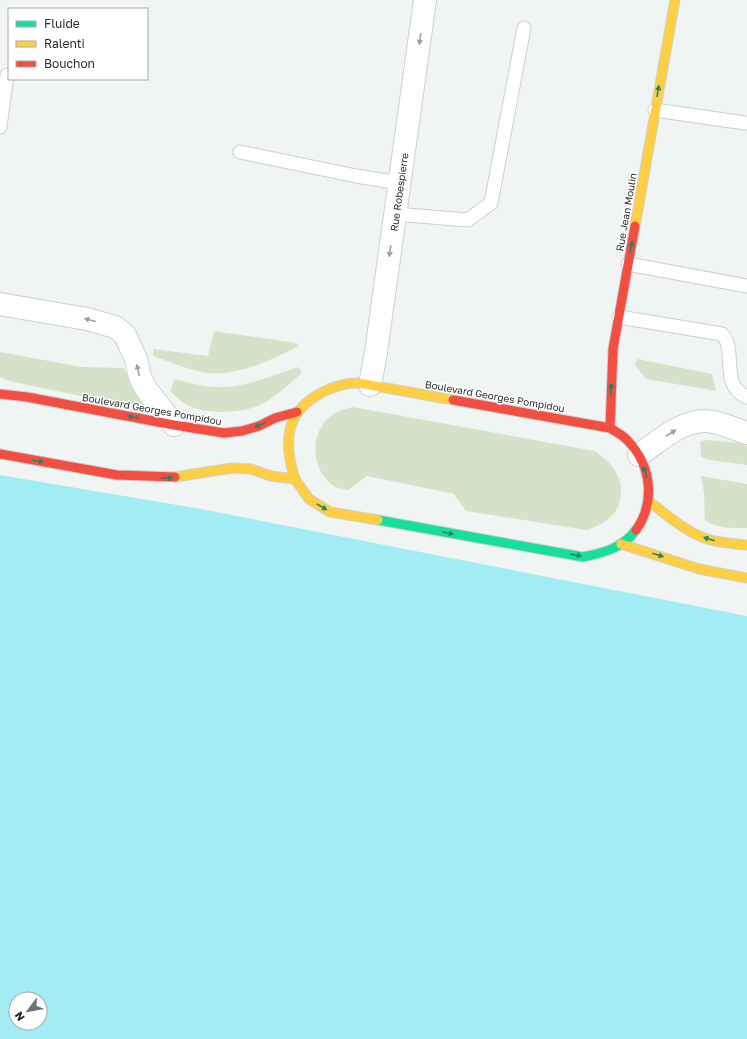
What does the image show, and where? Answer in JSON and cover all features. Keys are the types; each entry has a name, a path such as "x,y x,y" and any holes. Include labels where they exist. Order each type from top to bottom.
{"main road":[{"name":"Rue Jean Moulin","path":"610,428 613,349 675,0"},
{"name":"Boulevard Georges Pompidou","path":"355,383 370,385 610,428 627,440 639,455 646,472 650,488 650,502 644,518 635,534 621,544 604,552 583,557 330,512 309,499 295,479 289,460 288,441 290,424 297,412 306,402 318,395 338,386 355,383"},
{"name":"Boulevard Georges Pompidou","path":"0,394 224,433 242,431 258,426 275,418 297,412"},
{"path":"0,454 117,475 139,477 170,478 232,468 295,479"},
{"path":"650,502 689,531 707,539 724,543 747,545"},
{"path":"621,544 664,556 699,569 747,578"}],"street":[{"name":"Rue Robespierre","path":"370,385 426,0"},
{"path":"0,304 87,319 115,327 125,335 136,358 140,378 146,389 174,425"},
{"path":"639,455 680,428 695,422 706,421 747,432"}],"lane":[{"path":"396,214 468,220 490,203 524,28"},
{"path":"0,127 7,75"},
{"path":"655,110 745,123"},
{"path":"240,152 356,176 400,183"},
{"path":"628,264 747,286"},
{"path":"619,317 722,334 727,342 730,377 737,390 747,397"}],"green space":[{"path":"214,331 296,343 299,346 256,366 232,372 220,373 209,373 195,370 153,356 153,349 208,356"},
{"path":"0,352 82,367 124,368 130,382 147,410 9,381 0,377"},
{"path":"637,359 712,374 716,391 646,379 635,365"},
{"path":"298,367 302,373 280,392 262,404 241,411 215,412 199,409 186,404 170,391 175,379 211,387 223,387 242,385 261,380"},
{"path":"353,407 595,451 612,466 619,478 621,492 618,507 608,519 587,530 466,511 454,494 367,476 348,490 335,487 327,481 321,473 316,453 318,433 323,424 330,417 344,409"},
{"path":"708,440 739,443 747,446 747,465 710,460 701,457 700,441"},
{"path":"701,476 747,484 747,528 730,528 719,526 705,520 704,493"}],"water":[{"path":"0,475 201,509 747,616 747,1039 0,1039"}],"traffic: fast":[{"path":"378,520 583,557 612,549 625,541 636,530"}],"traffic: slow":[{"path":"635,226 675,0"},
{"path":"295,479 289,452 290,429 294,418 301,408 310,400 327,390 341,385 359,383 453,400"},
{"path":"175,477 232,468 251,469 271,476 295,479 309,499 330,512 378,520"},
{"path":"650,502 677,523 699,536 732,544 747,545"},
{"path":"621,544 699,569 747,578"}],"traffic: jam":[{"path":"610,428 613,349 635,226"},
{"path":"0,394 27,397 224,433 242,431 259,426 275,418 297,412"},
{"path":"453,400 610,428 622,435 636,451 642,461 648,484 646,508 636,530"},
{"path":"0,454 117,475 175,477"}]}
